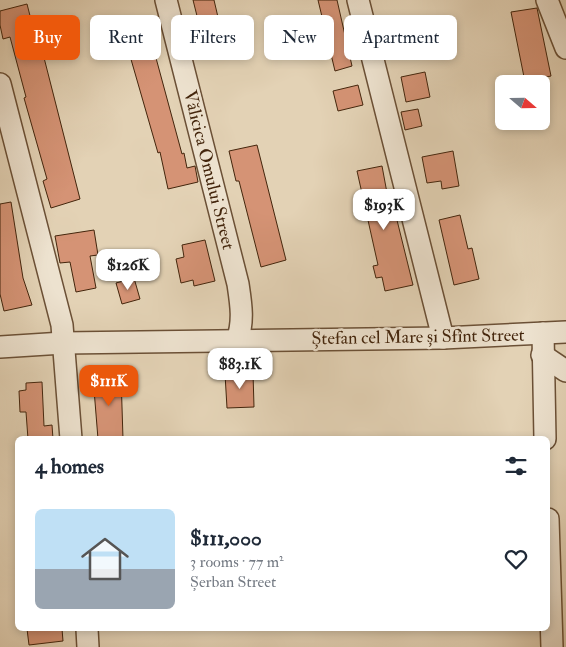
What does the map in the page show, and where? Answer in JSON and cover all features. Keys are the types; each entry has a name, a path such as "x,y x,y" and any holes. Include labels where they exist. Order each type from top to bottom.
{"street":[{"name":"Vălicica Omului Street","path":"166,0 238,284 243,315 242,329 237,340"},
{"path":"358,0 443,338"},
{"path":"547,0 566,48"},
{"path":"0,84 55,295 63,343 71,436"},
{"name":"Ștefan cel Mare și Sfînt Street","path":"0,347 63,343 443,338 566,332"},
{"path":"543,333 545,436"},
{"path":"542,355 566,371"},
{"path":"550,583 552,647"},
{"path":"87,631 88,647"}],"building":[{"path":"193,0 214,0 217,15 197,15"},
{"path":"318,0 337,0 344,31 344,60 351,60 352,66 335,71 332,60 334,60 334,15 322,15"},
{"path":"27,4 30,15 15,15 15,56 10,37 3,39 0,11"},
{"path":"537,8 551,76 524,75 511,12"},
{"path":"16,60 45,60 80,199 51,208 43,181 47,179 24,98 26,97"},
{"path":"131,60 157,60 182,154 184,153 187,168 195,166 198,182 168,189 160,152 158,153"},
{"path":"425,72 430,97 406,102 401,77"},
{"path":"358,85 363,105 338,111 333,91"},
{"path":"418,109 422,126 405,130 401,112"},
{"path":"257,145 286,260 261,267 239,181 236,181 229,151"},
{"path":"453,151 459,186 442,189 441,181 427,183 422,157"},
{"path":"382,166 390,209 394,208 413,285 385,291 382,277 376,278 373,266 378,265 357,171"},
{"path":"11,202 23,278 32,305 4,311 0,294 0,204"},
{"path":"460,215 468,249 472,248 479,279 454,285 439,220"},
{"path":"94,230 98,255 90,256 96,288 76,292 70,262 60,263 55,236"},
{"path":"205,240 215,281 194,286 193,280 181,283 176,259 184,257 182,245"},
{"path":"134,278 140,299 122,304 116,283"},
{"path":"253,373 254,407 227,408 225,374"},
{"path":"121,375 123,436 98,436 93,377"},
{"path":"42,382 44,426 52,425 53,436 28,436 26,412 20,412 19,391 26,390 26,383"},
{"path":"27,631 62,631 63,641 29,645"}]}
